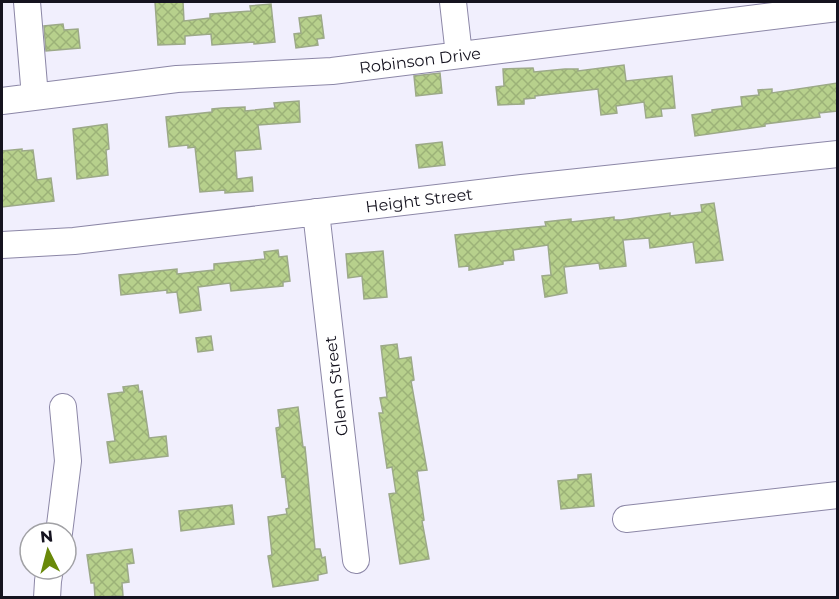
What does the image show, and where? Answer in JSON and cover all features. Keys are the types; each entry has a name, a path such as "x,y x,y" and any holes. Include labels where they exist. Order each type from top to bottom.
{"street":[{"path":"27,2 35,97"},
{"path":"453,2 459,55"},
{"name":"Robinson Drive","path":"2,100 177,79 332,71 837,8"},
{"name":"Height Street","path":"2,245 74,241 534,186 837,154"},
{"name":"Glenn Street","path":"316,212 356,560"},
{"path":"60,521 68,461 63,407"},
{"path":"626,519 837,495"},
{"path":"47,597 49,581"}],"building":[{"path":"155,2 183,2 184,21 210,18 210,14 251,11 250,6 271,4 275,42 212,45 211,34 185,36 185,44 158,45"},
{"path":"321,15 324,38 317,39 318,45 296,48 294,34 301,33 299,18"},
{"path":"63,24 64,30 78,29 80,48 46,51 44,26"},
{"path":"624,65 626,81 672,76 675,108 661,109 662,116 646,118 644,102 616,106 617,113 601,115 598,89 535,96 535,98 524,99 524,104 498,105 496,87 504,86 503,69 533,68 534,72 565,69 578,69 578,71"},
{"path":"440,73 442,93 416,96 414,76"},
{"path":"837,83 837,111 819,113 820,117 695,136 692,115 742,106 741,97 759,95 758,90 772,89 772,93"},
{"path":"299,101 300,122 258,125 261,149 235,151 237,179 252,177 253,191 200,192 195,147 188,148 188,145 169,147 166,117 212,112 212,109 222,108 245,107 245,111 275,108 274,103"},
{"path":"107,124 108,175 77,179 73,129"},
{"path":"442,142 445,165 419,168 416,145"},
{"path":"22,149 22,151 33,150 37,180 51,178 54,201 2,207 2,151"},
{"path":"714,203 723,260 696,263 693,242 650,248 649,238 623,240 626,266 600,269 599,263 564,267 567,293 545,297 542,276 551,275 548,245 513,250 514,260 503,261 503,264 469,270 469,266 459,267 455,235 546,226 545,222 571,219 571,222 614,217 614,220 621,220 670,213 670,216 702,212 701,205"},
{"path":"278,250 279,257 287,256 290,281 283,282 283,286 231,291 230,283 198,287 201,310 180,313 177,292 167,293 167,290 121,295 119,275 177,269 177,274 214,270 214,264 265,259 264,252"},
{"path":"383,251 387,297 364,299 362,276 348,278 346,254"},
{"path":"211,336 213,350 198,352 196,338"},
{"path":"397,344 399,359 411,357 414,380 411,381 427,470 417,471 424,520 422,521 429,559 400,564 389,494 396,493 392,467 387,468 379,413 383,413 380,398 387,397 381,346"},
{"path":"138,385 139,392 142,391 149,438 166,436 168,456 110,463 107,442 115,441 108,394 124,392 123,387"},
{"path":"298,407 303,447 305,447 315,549 320,549 322,558 325,557 327,573 318,575 318,580 273,587 268,556 272,555 268,517 287,514 286,509 289,508 285,476 282,477 276,428 280,427 278,410"},
{"path":"591,474 594,506 561,509 558,481 578,479 578,475"},
{"path":"232,505 234,524 181,531 179,511"},
{"path":"132,549 134,563 127,564 129,582 122,583 123,596 95,597 87,555"}]}
